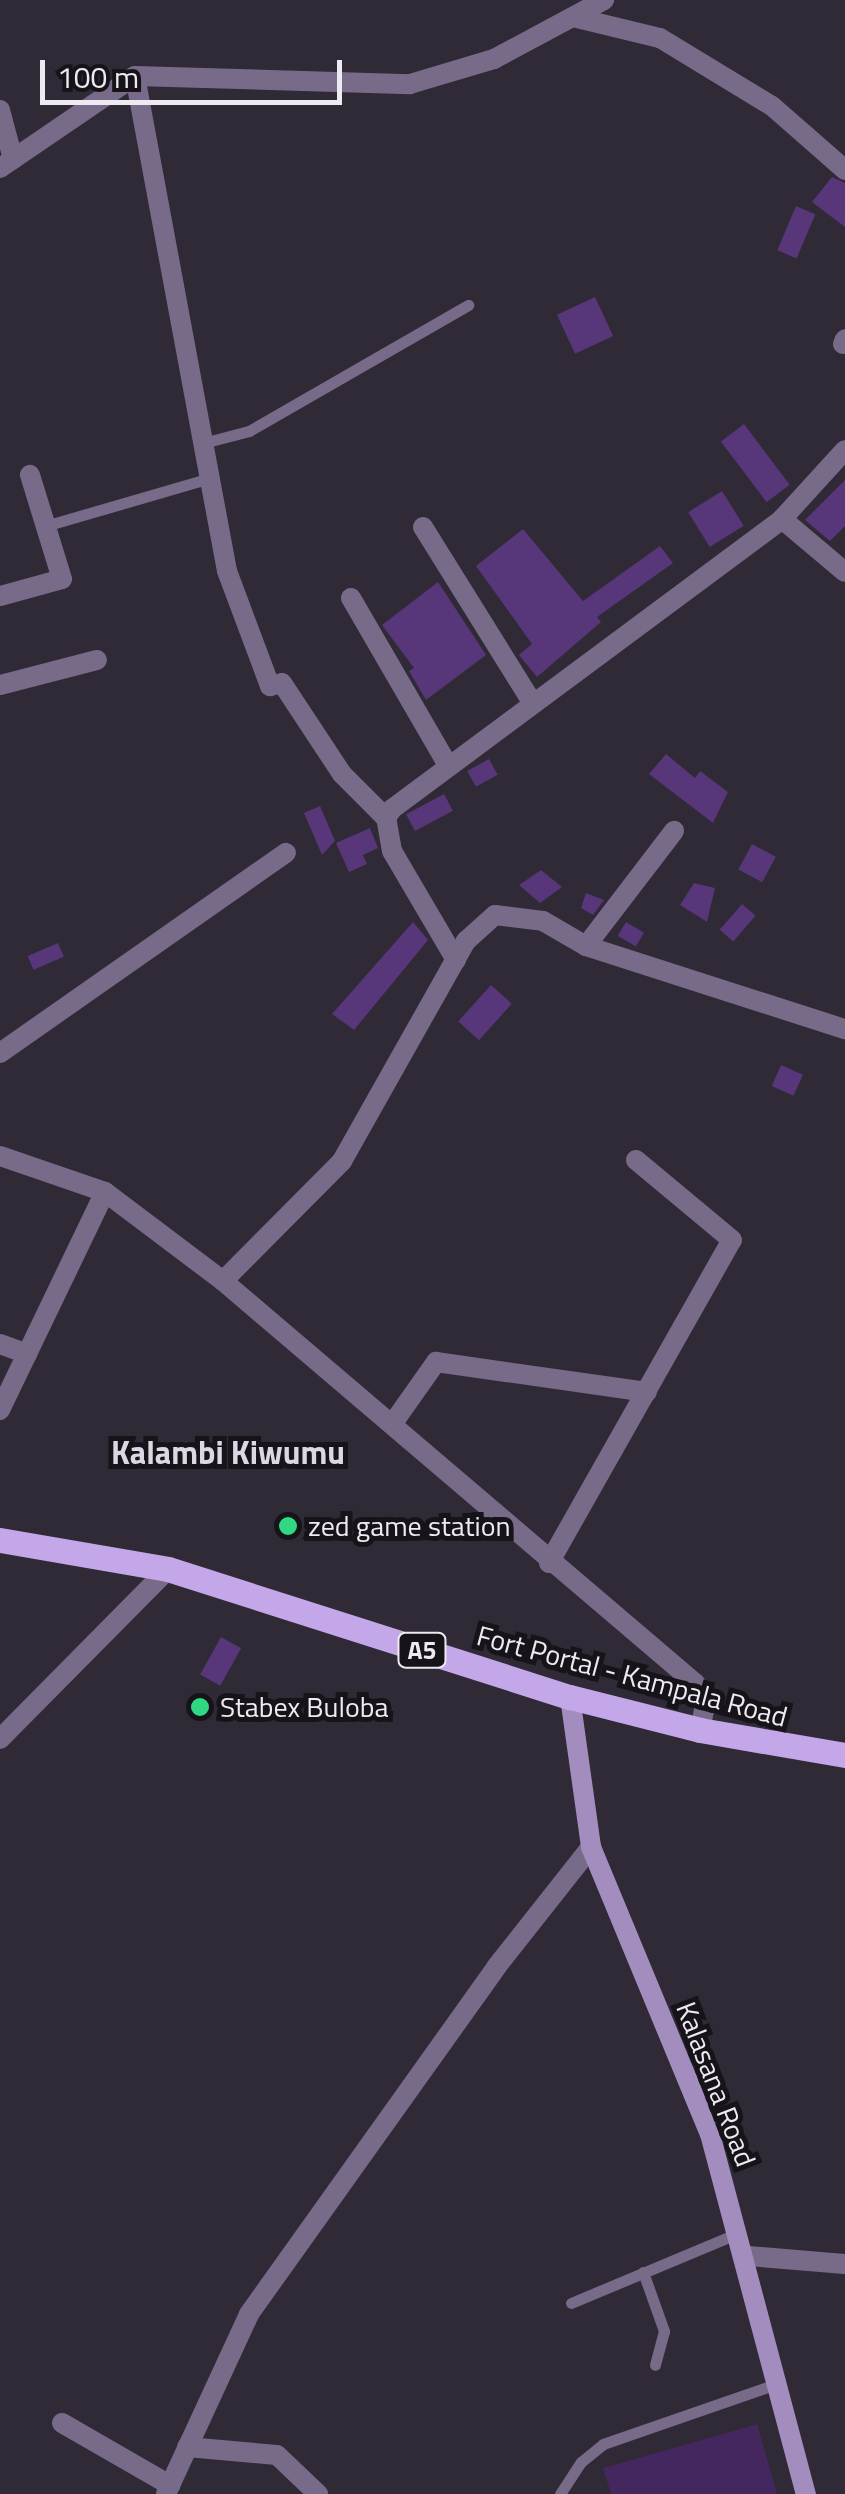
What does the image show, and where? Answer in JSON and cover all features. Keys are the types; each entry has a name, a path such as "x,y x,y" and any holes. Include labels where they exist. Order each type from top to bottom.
{"main road":[{"name":"Fort Portal - Kampala Road","path":"0,1540 168,1569 570,1697 700,1730 845,1755"}],"street":[{"path":"0,110 6,164 135,76 410,84 494,59 604,0"},
{"path":"573,17 660,38 772,106 845,170"},
{"path":"135,76 227,571 270,686 282,683 342,774 386,818 392,850 456,960"},
{"path":"386,818 448,766 782,519 845,450"},
{"path":"0,596 62,579 30,475"},
{"path":"782,519 845,572"},
{"path":"423,527 533,704"},
{"path":"351,598 448,766"},
{"path":"0,685 98,660"},
{"path":"586,946 674,831"},
{"path":"0,1053 286,852"},
{"path":"223,1281 342,1161 456,960 480,922 495,915 543,921 586,946 845,1029"},
{"path":"0,1156 106,1192 223,1281 392,1423 549,1563 695,1683 705,1705 700,1730"},
{"path":"549,1563 732,1240 636,1160"},
{"path":"0,1410 106,1192"},
{"path":"0,1344 27,1354"},
{"path":"392,1423 436,1362 647,1392"},
{"path":"0,1739 168,1569"},
{"name":"Kalasana Road","path":"570,1697 591,1848 710,2134 748,2256 776,2384 806,2494"},
{"path":"62,2423 168,2490 250,2314 496,1966 591,1848"},
{"path":"748,2256 845,2264"},
{"path":"187,2447 277,2455 318,2494"}],"lane":[{"path":"204,444 250,431 468,305"},
{"path":"45,526 210,478"},
{"path":"571,2303 739,2233"},
{"path":"643,2272 664,2331 655,2365"},
{"path":"560,2494 581,2462 603,2444 776,2384"}],"shaded area":[{"path":"757,2424 777,2494 611,2494 603,2468"}],"building":[{"path":"832,177 845,183 845,227 812,202"},
{"path":"796,206 815,214 797,258 777,250"},
{"path":"595,297 613,336 575,354 557,315"},
{"path":"744,424 790,485 767,502 721,441"},
{"path":"845,480 845,526 830,541 805,520"},
{"path":"722,491 744,526 710,547 688,512"},
{"path":"523,529 583,601 660,546 673,563 597,617 601,622 537,677 519,655 532,644 476,566"},
{"path":"438,582 486,655 426,700 409,671 414,668 382,625"},
{"path":"666,754 695,778 700,771 728,792 713,823 649,774"},
{"path":"489,759 498,775 476,787 467,771"},
{"path":"444,794 453,811 415,831 406,814"},
{"path":"320,806 335,841 322,855 304,813"},
{"path":"370,828 378,848 363,855 367,864 349,872 336,843"},
{"path":"752,844 776,857 762,882 738,870"},
{"path":"541,870 562,887 540,903 519,885"},
{"path":"694,883 715,888 707,922 680,905"},
{"path":"586,893 604,900 593,915 581,908"},
{"path":"742,904 756,916 733,941 720,930"},
{"path":"413,922 428,940 354,1030 332,1014"},
{"path":"626,922 644,933 636,947 618,936"},
{"path":"58,943 64,957 33,970 28,956"},
{"path":"491,985 512,1004 479,1040 458,1021"},
{"path":"781,1065 803,1075 794,1096 772,1086"},
{"path":"221,1637 241,1648 220,1686 200,1675"}],"place":[{"name":"zed game station","path":"288,1526"},
{"name":"Stabex Buloba","path":"200,1707"}],"district":[{"name":"Kalambi Kiwumu","path":"228,1452"}]}
